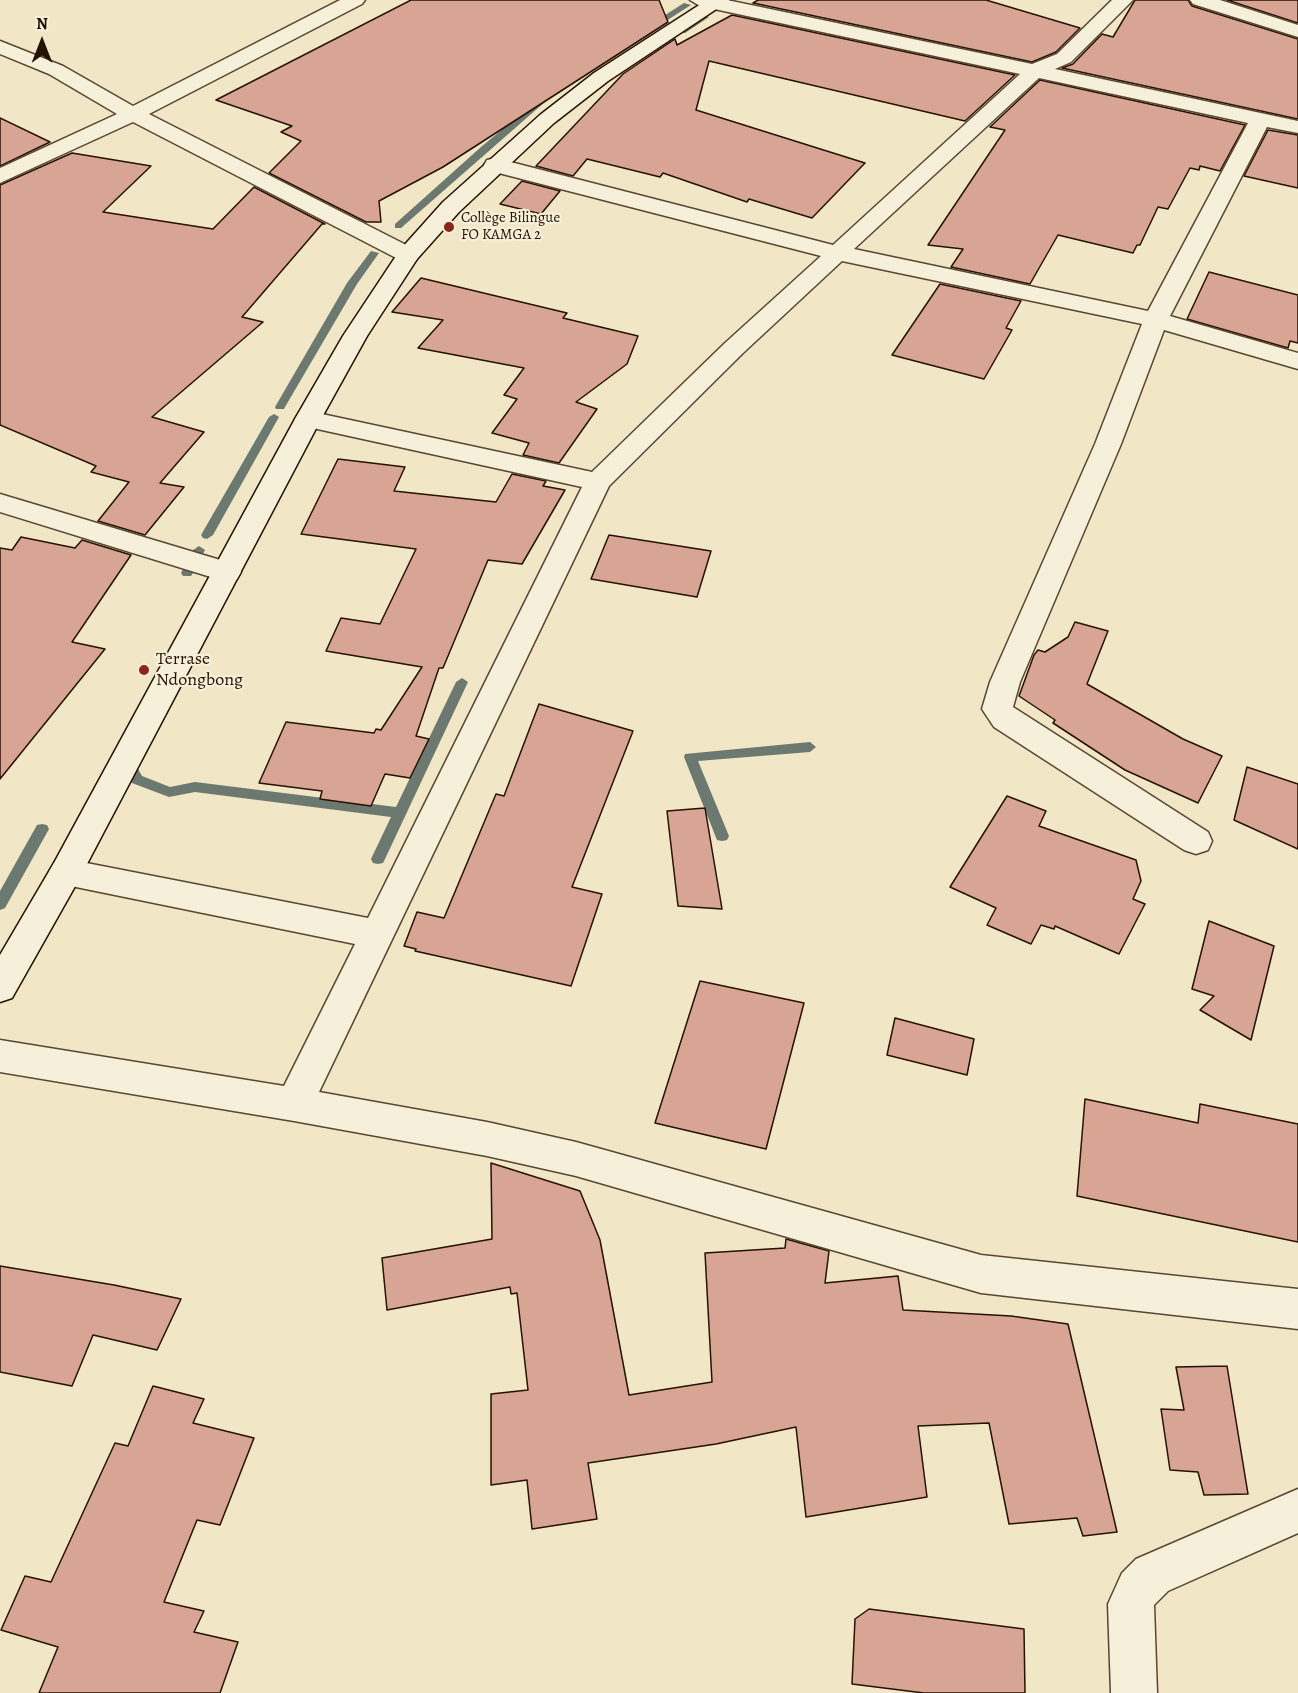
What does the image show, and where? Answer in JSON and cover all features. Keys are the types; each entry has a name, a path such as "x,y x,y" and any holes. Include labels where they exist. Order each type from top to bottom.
{"street":[{"path":"0,176 133,114 355,0"},
{"path":"294,1104 598,482 734,348 1036,70 1064,58 1123,0"},
{"path":"1200,0 1298,31"},
{"path":"0,987 66,872 308,419 355,336 408,255 451,207 547,119 601,76 711,1 1298,127"},
{"path":"0,47 56,70 133,114 408,255"},
{"path":"1196,842 1005,719 997,709 1005,682 1108,444 1156,320 1260,119"},
{"path":"495,165 838,253 1156,320 1298,361"},
{"path":"308,419 598,482"},
{"path":"0,503 226,572"},
{"path":"66,872 378,934"},
{"path":"0,1056 294,1104 488,1139 576,1159 981,1274 1298,1309"},
{"path":"1134,1693 1131,1604 1138,1588 1152,1575 1298,1511"}],"building":[{"path":"411,0 659,0 668,22 443,167 379,201 381,222 366,222 269,173 301,141 281,132 292,126 216,100"},
{"path":"758,0 986,0 1080,28 1056,52 1032,62 753,3"},
{"path":"1135,0 1188,0 1192,6 1298,39 1298,119 1062,68 1073,64 1102,34 1113,37"},
{"path":"1227,0 1298,0 1298,23"},
{"path":"732,15 1015,75 965,121 709,61 696,110 865,163 812,218 749,199 747,202 663,173 660,177 587,159 573,176 536,166 623,74 675,39 677,45"},
{"path":"1040,80 1245,125 1220,171 1200,166 1199,170 1190,168 1168,209 1158,207 1140,245 1137,245 1133,253 1058,235 1030,284 951,267 963,249 928,245 1005,130 990,127"},
{"path":"0,118 50,142 0,166"},
{"path":"1268,130 1298,135 1298,188 1244,176"},
{"path":"72,153 151,166 103,212 213,229 254,187 325,224 322,224 242,317 263,322 152,417 204,432 160,483 184,487 145,535 98,521 129,482 91,472 96,466 0,425 0,185"},
{"path":"522,181 560,191 541,214 500,204"},
{"path":"1209,272 1298,295 1298,343 1290,341 1288,348 1187,319"},
{"path":"421,278 567,313 563,318 638,336 627,364 576,402 597,409 559,463 523,455 529,443 492,433 517,399 504,395 524,368 418,348 443,320 392,312"},
{"path":"940,284 1021,301 1006,328 1012,330 984,379 892,355"},
{"path":"338,459 405,467 394,491 496,502 512,474 546,481 543,486 565,490 522,564 488,560 443,668 439,668 416,736 429,739 410,778 385,774 371,806 320,799 322,791 259,783 286,722 374,733 376,729 381,730 422,667 326,651 341,618 380,624 416,549 301,534"},
{"path":"609,535 711,551 697,597 591,579"},
{"path":"21,537 75,548 82,540 131,555 72,642 105,649 0,779 0,548 12,550"},
{"path":"1075,622 1108,631 1087,684 1183,739 1222,756 1198,803 1125,770 1053,723 1055,720 1019,696 1034,655 1038,650 1045,652 1068,637"},
{"path":"539,704 633,731 572,887 602,894 571,986 415,951 416,949 404,946 417,912 444,918 496,794 504,796"},
{"path":"1247,767 1298,784 1298,849 1234,820"},
{"path":"1007,796 1046,811 1039,826 1136,860 1141,881 1133,899 1145,904 1119,954 1055,926 1054,929 1041,925 1031,944 987,925 996,908 950,887"},
{"path":"705,808 722,909 678,906 667,811"},
{"path":"1209,921 1274,946 1251,1040 1200,1010 1214,996 1192,989"},
{"path":"700,981 804,1003 766,1149 655,1123"},
{"path":"895,1018 974,1039 967,1075 887,1055"},
{"path":"1085,1099 1198,1123 1200,1104 1298,1124 1298,1242 1077,1196"},
{"path":"491,1163 580,1191 600,1240 629,1395 712,1382 705,1253 785,1248 786,1239 829,1251 825,1283 898,1276 903,1310 1011,1316 1068,1324 1117,1532 1083,1536 1077,1518 1009,1524 989,1423 918,1426 927,1497 806,1517 796,1427 716,1444 588,1463 597,1519 532,1529 527,1480 491,1485 491,1394 528,1390 517,1293 511,1294 510,1287 387,1310 382,1258 492,1239"},
{"path":"0,1266 181,1299 157,1350 93,1335 72,1386 0,1372"},
{"path":"1227,1366 1248,1494 1204,1495 1198,1472 1170,1470 1161,1409 1184,1410 1176,1367"},
{"path":"153,1386 204,1399 193,1423 254,1438 220,1525 197,1520 164,1602 204,1611 194,1632 238,1642 220,1693 39,1693 58,1647 1,1630 25,1576 51,1582 115,1443 128,1446"},
{"path":"869,1609 1024,1629 1025,1693 924,1693 852,1684 855,1619"}],"waterway":[{"path":"652,26 687,5"},
{"path":"682,31 705,17"},
{"path":"398,226 542,101"},
{"path":"280,407 352,283 374,253"},
{"path":"207,535 274,417"},
{"path":"187,573 199,550"},
{"path":"378,859 462,682"},
{"path":"722,836 690,757 810,747"},
{"path":"134,757 132,769 137,779 169,792 195,787 399,813"},
{"path":"0,904 42,829"}],"place":[{"name":"Collège Bilingue FO KAMGA 2","path":"449,227"},
{"name":"Terrase Ndongbong","path":"144,670"}]}
